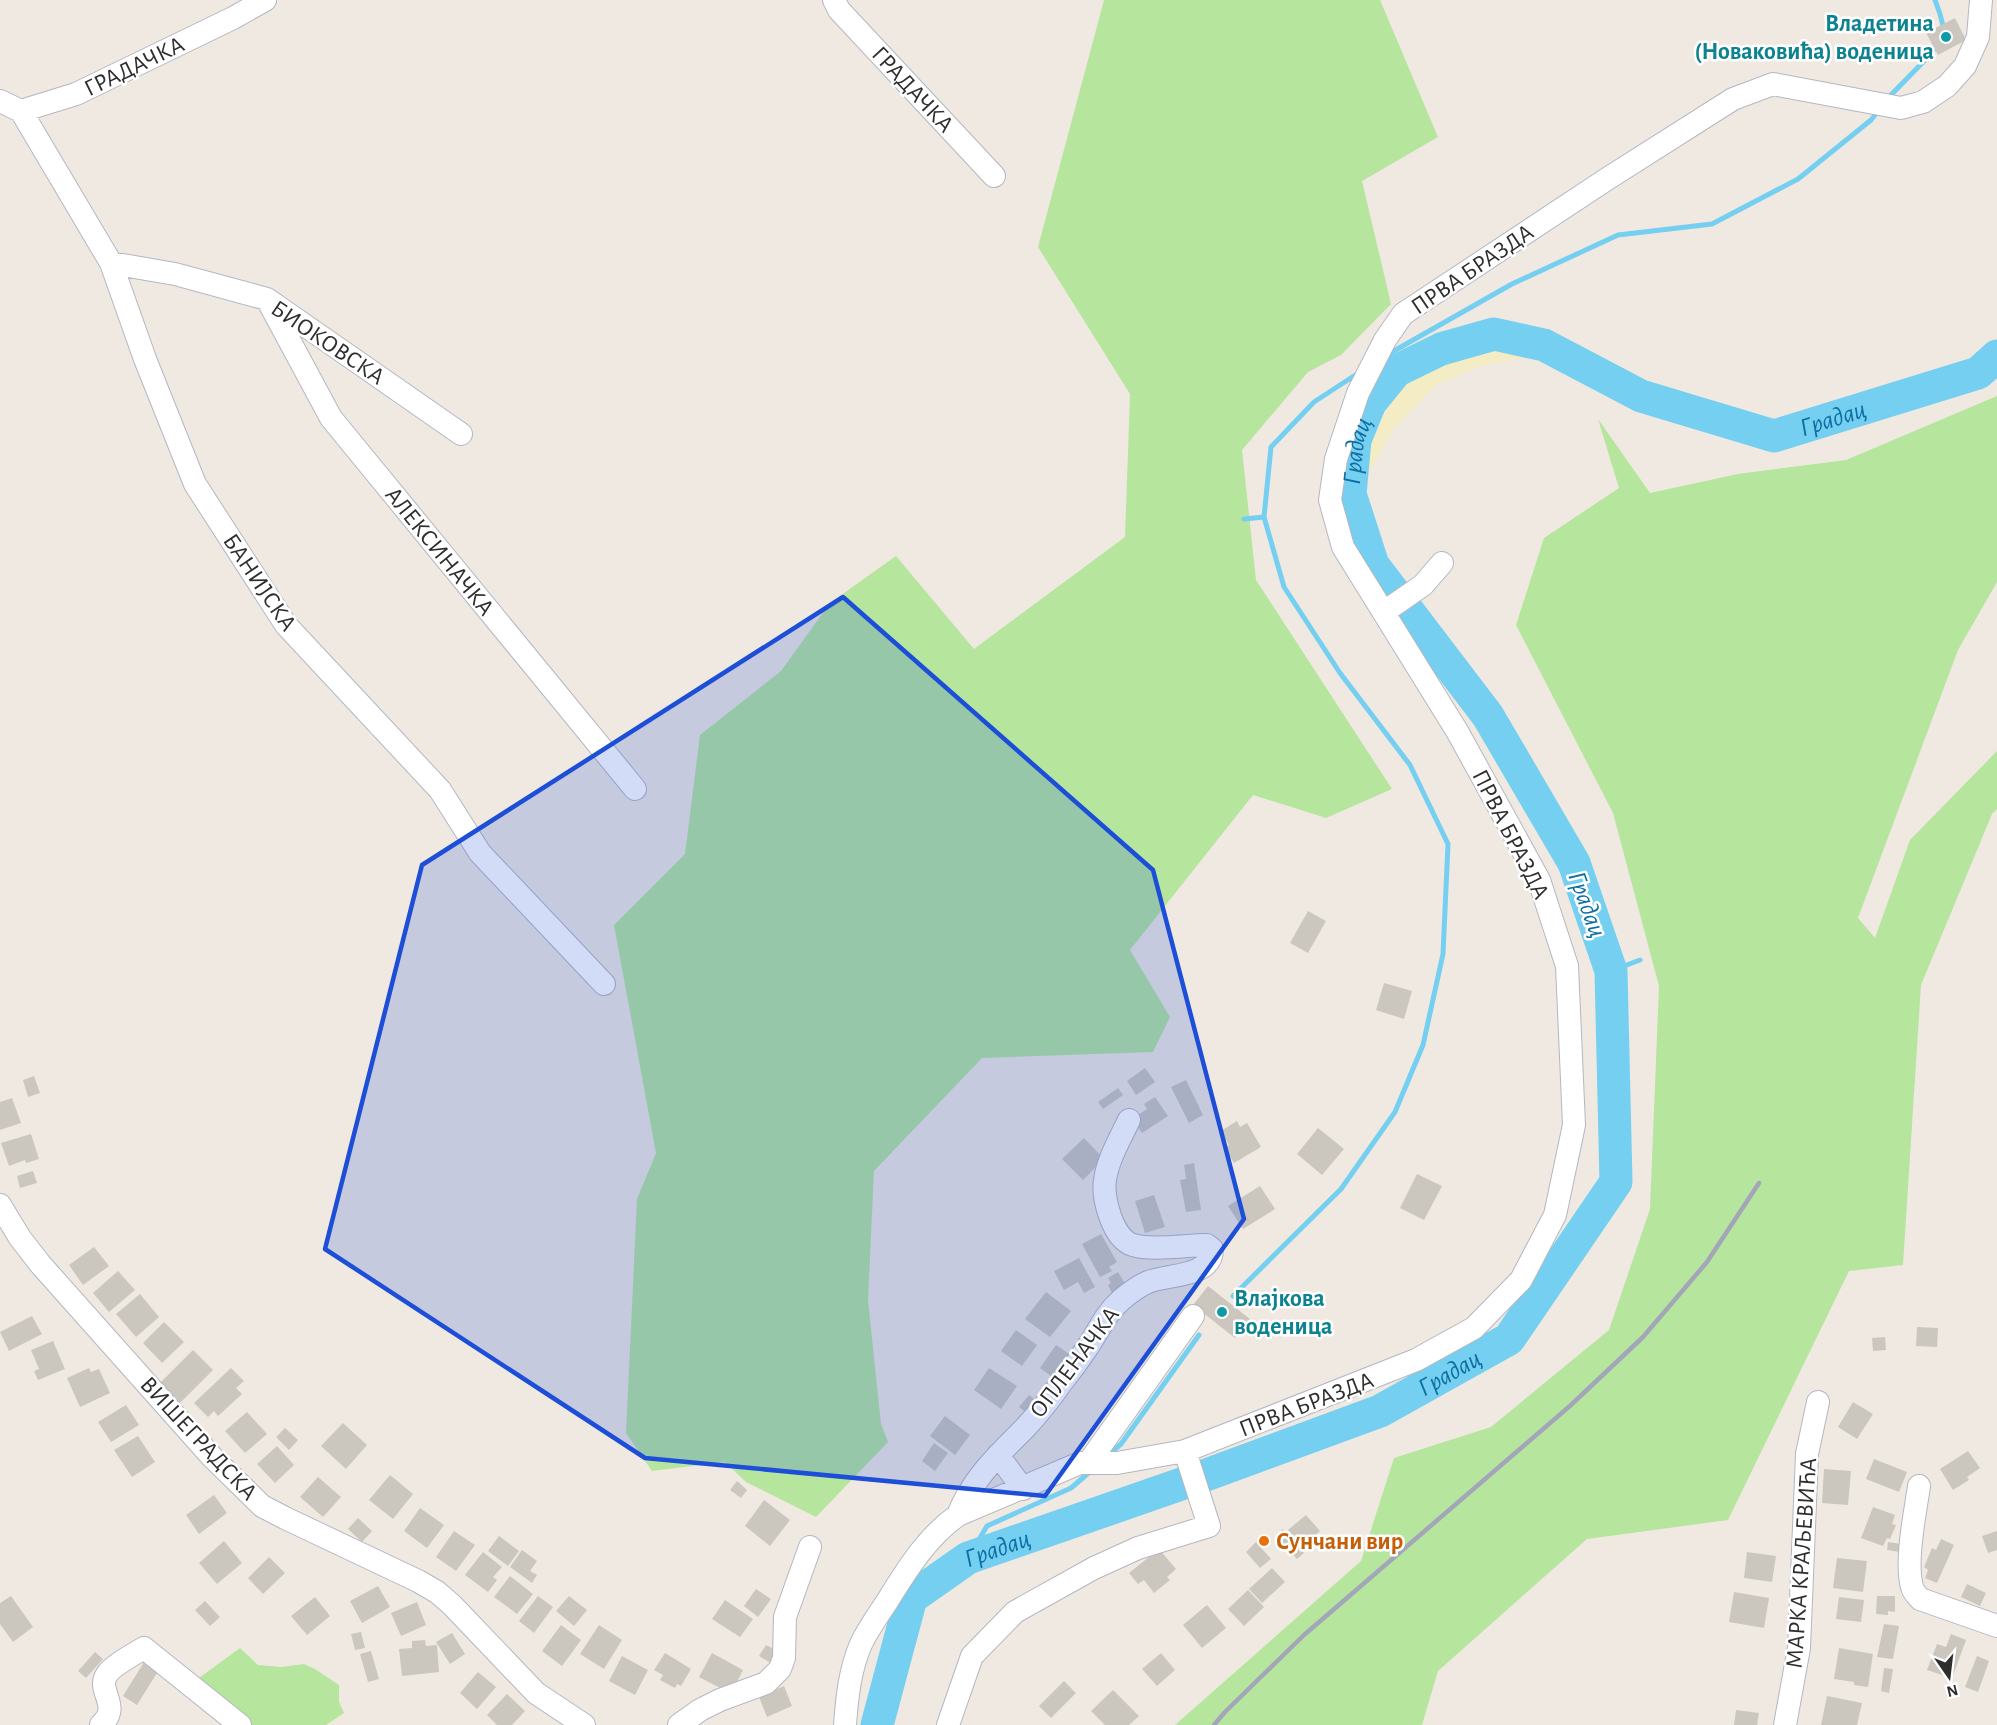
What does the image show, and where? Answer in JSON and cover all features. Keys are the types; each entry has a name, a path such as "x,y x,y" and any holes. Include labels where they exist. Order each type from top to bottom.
{"street":[{"name":"ГРАДАЧКА","path":"21,111 76,94 233,18 264,0"},
{"name":"ГРАДАЧКА","path":"834,0 839,10 994,176"},
{"name":"ПРВА БРАЗДА","path":"844,1725 850,1677 862,1643 931,1538 958,1515 1023,1489 1069,1467 1089,1462 1117,1463 1187,1457 1275,1413 1416,1360 1474,1328 1521,1280 1555,1215 1574,1125 1567,966 1539,880 1457,731 1343,547 1330,500 1336,459 1358,393 1385,340 1403,314 1733,99 1773,84 1901,108 1923,102 1947,86 1965,66 1978,38 1981,0"},
{"path":"0,101 21,111"},
{"name":"БАНИЈСКА","path":"21,111 111,263 145,359 195,484 286,625 440,789 480,853 604,984"},
{"name":"БИОКОВСКА","path":"111,263 175,274 267,299 461,434"},
{"name":"АЛЕКСИНАЧКА","path":"267,299 331,418 635,789"},
{"path":"1384,612 1423,585 1442,563"},
{"name":"ОПЛЕНАЧКА","path":"958,1515 965,1497 983,1470 1027,1426 1062,1383 1088,1347 1100,1324 1121,1300 1146,1282 1196,1271 1209,1262 1212,1249 1207,1245 1155,1247 1134,1245 1126,1241 1113,1225 1104,1182 1114,1149 1130,1120"},
{"name":"ВИШЕГРАДСКА","path":"0,1205 20,1238 41,1265 212,1457 262,1506 437,1592 536,1693 584,1725"},
{"path":"1089,1462 1193,1316"},
{"name":"МАРКА КРАЉЕВИЋА","path":"1785,1725 1799,1648 1807,1454 1818,1402"},
{"path":"998,1455 1023,1489"},
{"path":"948,1725 972,1656 1015,1612 1094,1568 1138,1548 1209,1526 1187,1457"},
{"path":"1919,1486 1910,1562 1912,1587 1915,1593 1920,1599 1997,1626"},
{"path":"679,1725 700,1710 720,1700 766,1683 780,1670 784,1658 785,1617 810,1547"},
{"path":"101,1725 110,1713 111,1705 104,1680 108,1672 144,1648 240,1725"}],"highlighted area":[{"path":"843,597 1153,870 1244,1219 1045,1496 645,1458 325,1249 422,865"}],"green space":[{"path":"1104,0 1380,0 1438,137 1362,181 1391,304 1341,355 1308,372 1242,450 1256,580 1392,789 1326,818 1253,795 1130,950 1170,1017 1153,1052 982,1058 874,1171 868,1300 881,1424 888,1442 816,1517 746,1482 725,1462 652,1471 626,1433 637,1199 656,1153 614,925 685,854 700,735 781,671 830,603 896,556 974,649 1125,537 1130,394 1038,247"},
{"path":"1997,396 1997,582 1958,650 1858,918 1875,938 1910,840 1997,751 1997,809 1992,814 1921,985 1903,1265 1849,1271 1728,1520 1587,1539 1438,1671 1422,1725 1175,1725 1361,1561 1394,1458 1491,1427 1609,1330 1650,1209 1659,986 1613,813 1516,625 1544,538 1619,488 1598,419 1650,493 1738,474 1846,460"},
{"path":"240,1648 258,1665 281,1667 304,1664 315,1669 339,1685 339,1702 344,1713 326,1725 252,1725 199,1678"}],"sand":[{"path":"1494,334 1544,345 1527,357 1481,366 1436,385 1393,430 1366,478 1350,494 1355,440 1370,403 1396,371 1441,349"}],"building":[{"name":"Владетина (Новаковића) воденица","path":"1955,18 1966,40 1938,55 1926,33"},
{"path":"1308,911 1326,921 1308,953 1290,943"},
{"path":"1384,983 1412,991 1404,1019 1376,1010"},
{"path":"1145,1068 1155,1082 1136,1095 1127,1081"},
{"path":"34,1076 40,1093 28,1097 23,1080"},
{"path":"1186,1080 1203,1115 1189,1123 1171,1087"},
{"path":"1118,1088 1123,1095 1103,1109 1098,1102"},
{"path":"1155,1097 1168,1116 1142,1133 1132,1119 1147,1109 1144,1104"},
{"path":"12,1098 21,1123 0,1130 0,1102"},
{"path":"1237,1121 1240,1127 1247,1123 1261,1147 1234,1163 1224,1148 1229,1145 1221,1131"},
{"path":"1318,1128 1344,1149 1322,1175 1297,1154"},
{"path":"31,1134 39,1159 26,1163 25,1160 9,1166 1,1143"},
{"path":"1084,1138 1104,1159 1083,1180 1062,1159"},
{"path":"1194,1163 1201,1210 1186,1212 1180,1180 1186,1179 1184,1165"},
{"path":"33,1171 37,1183 20,1188 17,1176"},
{"path":"1417,1174 1442,1186 1424,1220 1400,1208"},
{"path":"1260,1186 1275,1209 1243,1229 1228,1206"},
{"path":"1154,1195 1165,1227 1145,1233 1135,1201"},
{"path":"1101,1234 1117,1262 1109,1267 1112,1271 1100,1277 1082,1244"},
{"path":"94,1247 109,1266 83,1285 69,1265"},
{"path":"1079,1258 1095,1287 1084,1293 1078,1282 1064,1290 1054,1271"},
{"path":"118,1271 135,1290 109,1312 93,1293"},
{"path":"1118,1272 1127,1287 1113,1295 1108,1285 1111,1283 1108,1278"},
{"name":"Влајкова воденица","path":"1208,1286 1250,1319 1235,1338 1193,1305"},
{"path":"1046,1292 1071,1311 1050,1337 1025,1319"},
{"path":"140,1294 159,1317 136,1337 116,1314"},
{"path":"32,1316 42,1334 9,1351 0,1332"},
{"path":"164,1322 184,1342 162,1363 143,1343"},
{"path":"1917,1327 1938,1328 1937,1347 1916,1346"},
{"path":"1016,1330 1037,1345 1022,1366 1001,1351"},
{"path":"1885,1337 1886,1350 1873,1351 1872,1338"},
{"path":"53,1341 65,1369 38,1380 34,1371 39,1369 31,1350"},
{"path":"1056,1345 1072,1356 1055,1379 1040,1368"},
{"path":"193,1350 213,1370 179,1404 159,1384"},
{"path":"89,1368 91,1372 99,1369 110,1393 80,1407 67,1378"},
{"path":"231,1368 244,1381 236,1388 242,1394 218,1416 214,1411 208,1417 194,1403"},
{"path":"989,1368 1017,1386 1001,1409 974,1390"},
{"path":"1029,1395 1038,1402 1028,1414 1019,1407"},
{"path":"1853,1402 1873,1414 1857,1439 1838,1427"},
{"path":"126,1405 139,1425 111,1442 98,1422"},
{"path":"247,1412 267,1434 245,1453 225,1431"},
{"path":"945,1416 970,1435 955,1455 930,1436"},
{"path":"343,1423 367,1445 346,1469 321,1446"},
{"path":"285,1428 298,1440 289,1450 276,1437"},
{"path":"138,1436 155,1462 132,1477 114,1450"},
{"path":"934,1443 948,1453 935,1471 922,1461"},
{"path":"277,1446 294,1465 275,1483 257,1464"},
{"path":"1968,1451 1980,1468 1967,1477 1969,1480 1953,1490 1940,1469"},
{"path":"1874,1459 1907,1472 1899,1492 1866,1479"},
{"path":"1824,1469 1851,1471 1848,1505 1822,1503"},
{"path":"390,1475 413,1494 393,1519 369,1500"},
{"path":"318,1477 341,1497 323,1517 300,1497"},
{"path":"737,1481 747,1490 741,1498 730,1490"},
{"path":"214,1495 227,1513 199,1534 186,1515"},
{"path":"764,1500 790,1520 770,1546 745,1526"},
{"path":"1873,1507 1895,1515 1892,1524 1896,1525 1890,1539 1887,1538 1883,1546 1861,1538"},
{"path":"420,1508 444,1525 427,1548 404,1531"},
{"path":"1306,1515 1320,1531 1302,1547 1288,1530"},
{"path":"358,1518 372,1531 362,1542 348,1529"},
{"path":"1283,1529 1304,1553 1297,1559 1276,1535"},
{"path":"454,1531 475,1545 456,1571 436,1557"},
{"path":"1997,1531 1997,1550 1988,1553 1982,1536"},
{"path":"499,1536 519,1551 508,1566 488,1551"},
{"path":"1941,1539 1954,1545 1937,1583 1925,1578 1928,1570 1924,1567 1932,1548 1936,1550"},
{"path":"224,1541 242,1563 217,1584 199,1563"},
{"path":"1256,1542 1271,1559 1260,1568 1246,1552"},
{"path":"1888,1542 1902,1544 1900,1552 1887,1550"},
{"path":"1159,1549 1176,1569 1167,1577 1170,1580 1154,1593 1144,1580 1138,1584 1129,1573"},
{"path":"522,1550 537,1561 530,1571 537,1575 532,1583 510,1567"},
{"path":"483,1552 502,1567 493,1577 497,1580 488,1592 465,1575"},
{"path":"1747,1552 1776,1556 1772,1582 1744,1578"},
{"path":"269,1557 285,1573 263,1594 248,1578"},
{"path":"1837,1558 1867,1561 1863,1592 1833,1588"},
{"path":"1272,1568 1285,1582 1262,1603 1249,1589"},
{"path":"510,1576 533,1594 517,1614 494,1597"},
{"path":"1967,1584 1986,1593 1980,1606 1961,1597"},
{"path":"378,1586 390,1607 362,1623 350,1601"},
{"path":"756,1589 771,1599 758,1617 744,1606"},
{"path":"1248,1590 1264,1607 1244,1626 1228,1609"},
{"path":"1734,1592 1769,1598 1764,1628 1729,1622"},
{"path":"11,1596 33,1627 13,1642 0,1624 0,1603"},
{"path":"538,1596 553,1607 534,1633 519,1621"},
{"path":"569,1596 587,1610 574,1626 556,1611"},
{"path":"1877,1596 1895,1596 1895,1612 1888,1611 1888,1615 1876,1614"},
{"path":"315,1597 330,1616 307,1635 291,1616"},
{"path":"1839,1597 1864,1600 1861,1622 1836,1619"},
{"path":"725,1600 753,1619 740,1637 712,1619"},
{"path":"205,1601 220,1617 210,1626 195,1610"},
{"path":"417,1602 426,1625 401,1636 391,1613"},
{"path":"1207,1605 1226,1628 1202,1648 1183,1625"},
{"path":"1884,1624 1899,1626 1893,1659 1877,1657"},
{"path":"561,1625 581,1640 562,1666 542,1651"},
{"path":"599,1625 622,1640 604,1669 580,1654"},
{"path":"361,1632 365,1648 355,1650 351,1634"},
{"path":"452,1633 465,1654 450,1664 436,1642"},
{"path":"1951,1634 1966,1640 1952,1678 1927,1670 1937,1644 1946,1647"},
{"path":"425,1640 426,1646 437,1645 439,1672 402,1676 399,1649 412,1648 412,1641"},
{"path":"766,1645 778,1651 771,1663 759,1656"},
{"path":"1839,1648 1873,1654 1868,1687 1834,1679"},
{"path":"371,1651 379,1679 368,1682 360,1654"},
{"path":"95,1652 103,1659 86,1678 78,1671"},
{"path":"665,1653 691,1669 681,1686 677,1684 675,1688 660,1680 663,1675 654,1670"},
{"path":"712,1653 743,1670 733,1690 724,1690 699,1677"},
{"path":"1161,1653 1175,1670 1157,1686 1142,1669"},
{"path":"622,1656 648,1670 635,1695 609,1681"},
{"path":"1977,1656 1989,1661 1978,1692 1965,1687"},
{"path":"146,1659 160,1668 137,1705 123,1696"},
{"path":"1884,1668 1893,1669 1889,1693 1881,1691"},
{"path":"478,1672 496,1687 477,1709 460,1693"},
{"path":"1064,1681 1076,1693 1051,1718 1039,1706"},
{"path":"784,1686 792,1706 767,1717 759,1697"},
{"path":"1113,1690 1139,1716 1129,1725 1105,1725 1091,1711"},
{"path":"507,1694 525,1711 512,1725 497,1725 487,1715"},
{"path":"1827,1696 1862,1703 1857,1725 1821,1725"},
{"path":"1736,1710 1759,1713 1757,1725 1734,1725"}],"waterway":[{"path":"1935,0 1944,30"},
{"path":"1888,98 1930,55 1938,43"},
{"path":"1385,356 1512,284 1618,235 1712,224 1798,179 1871,120 1879,110"},
{"name":"Градац","path":"877,1725 911,1598 968,1558 1187,1482 1380,1411 1509,1339 1616,1182 1611,971 1574,863 1488,716 1373,565 1350,494 1355,440 1370,403 1396,371 1441,349 1494,334 1544,345 1641,396 1774,436 1978,373 1997,356"},
{"path":"1233,1296 1341,1189 1395,1112 1423,1045 1443,954 1448,844 1410,765 1340,673 1284,587 1264,517 1271,447 1314,402 1360,372"},
{"path":"1244,519 1264,517"},
{"path":"1611,971 1640,960"},
{"path":"1108,1455 1121,1444 1199,1335"},
{"path":"968,1558 987,1526 1071,1488 1092,1470"}],"railway":[{"path":"1214,1725 1304,1635 1571,1405 1643,1337 1707,1262 1759,1183"}],"place":[{"name":"Владетина (Новаковића) воденица","path":"1946,37"},
{"name":"Влајкова воденица","path":"1222,1312"},
{"name":"Сунчани вир","path":"1264,1541"}]}
